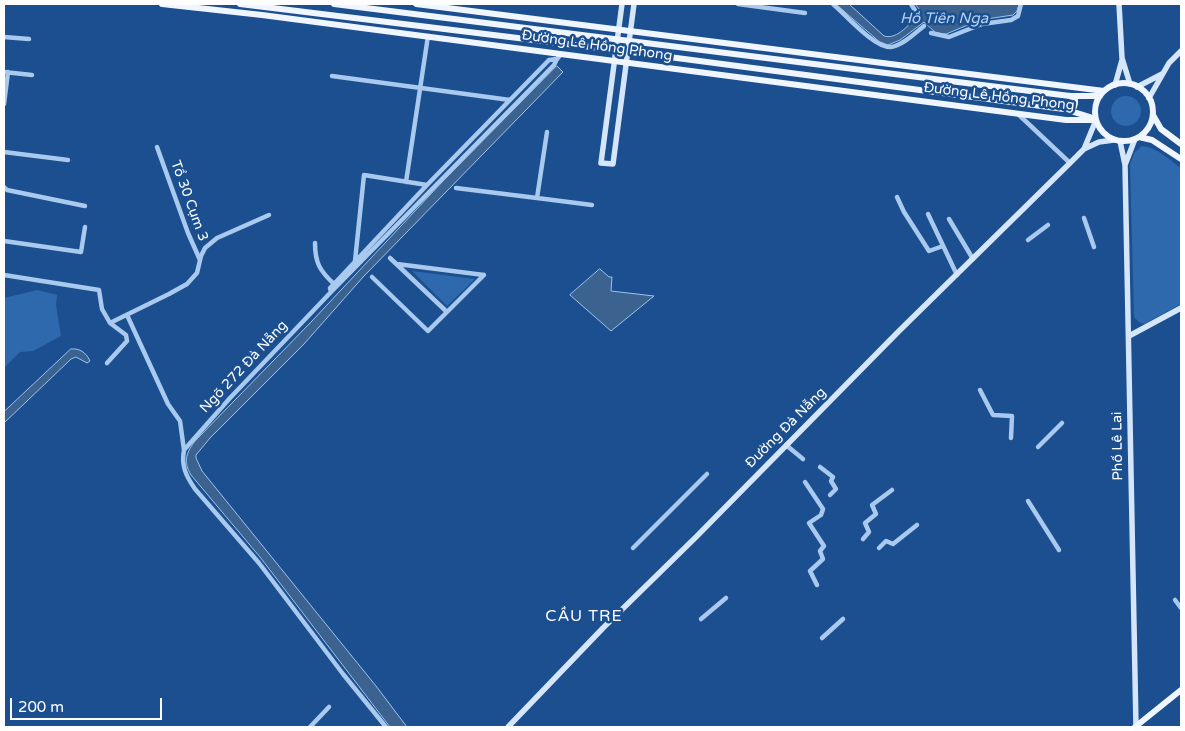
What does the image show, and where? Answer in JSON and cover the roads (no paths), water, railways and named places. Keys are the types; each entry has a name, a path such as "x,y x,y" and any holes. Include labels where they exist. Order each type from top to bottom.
{"main road":[{"name":"Đường Lê Hồng Phong","path":"162,4 428,36 559,56 795,84 1066,120 1096,120"},
{"name":"Đường Lê Hồng Phong","path":"240,4 616,50 1068,109 1096,120"},
{"name":"Đường Lê Hồng Phong","path":"334,4 1070,96 1102,94"},
{"name":"Đường Lê Hồng Phong","path":"416,4 630,30 1102,94"},
{"path":"622,4 601,163 613,164 634,4"},
{"path":"1119,4 1122,58 1130,84"},
{"path":"1149,98 1169,63 1181,51"},
{"path":"1115,85 1122,58"},
{"path":"948,81 949,72"},
{"path":"1137,87 1164,73"},
{"path":"795,84 797,74"},
{"path":"1181,144 1160,129 1149,98 1137,87 1130,84 1115,85 1102,94 1095,107 1099,128 1106,135 1117,140 1137,138 1152,140 1181,159"},
{"path":"945,103 947,93"},
{"path":"1068,109 1074,107 1076,103 1070,96"},
{"path":"1137,138 1149,126 1153,113"},
{"name":"Đường Đà Nẵng","path":"1084,149 1096,120"},
{"name":"Phố Lê Lai","path":"1125,165 1137,138"},
{"name":"Đường Đà Nẵng","path":"508,727 603,628 1084,149 1099,142 1117,140"},
{"name":"Phố Lê Lai","path":"1117,140 1125,165 1136,727"},
{"path":"1129,336 1181,308"},
{"path":"1136,727 1181,690"}],"street":[{"path":"738,4 805,13"},
{"path":"775,4 780,9"},
{"path":"833,4 873,40 884,46 898,45 924,26"},
{"path":"911,4 916,12"},
{"path":"931,33 949,37 982,24 1011,20 1018,16 1021,4"},
{"path":"406,182 428,36"},
{"path":"4,37 29,40"},
{"path":"331,292 554,65 559,56"},
{"name":"Ngõ 272 Đà Nẵng","path":"184,450 192,439 331,292 330,288 427,185 549,60 559,56"},
{"path":"4,104 6,72 32,75"},
{"path":"332,76 510,100"},
{"path":"1017,113 1070,163"},
{"path":"537,198 547,132"},
{"name":"Tổ 30 Cụm 3","path":"157,148 167,170 188,233 201,262"},
{"path":"4,152 68,160"},
{"path":"355,261 364,176 427,185"},
{"path":"5,188 85,206"},
{"path":"456,188 592,205"},
{"path":"897,197 904,212 929,251 943,246"},
{"path":"928,214 957,275"},
{"path":"110,323 187,284 198,273 201,256 205,248 217,238 269,215"},
{"path":"1084,218 1094,246"},
{"path":"949,219 973,260"},
{"path":"1028,240 1048,225"},
{"path":"4,240 81,252 85,227"},
{"path":"315,244 315,258 322,273 334,284"},
{"path":"390,258 447,312"},
{"path":"372,277 428,331 484,276 397,264"},
{"path":"4,275 99,290 102,310 110,323 126,336 138,340"},
{"path":"127,315 168,404 180,421 186,476 259,563 343,674 386,727"},
{"path":"108,363 125,345 127,341 126,336"},
{"path":"980,390 993,415 1012,416 1011,438"},
{"path":"1038,447 1062,423"},
{"path":"182,433 192,439"},
{"path":"786,445 804,459"},
{"path":"820,467 833,478 831,481 836,489 830,495"},
{"path":"633,548 706,474"},
{"path":"805,482 823,510 821,515 809,523 824,546 820,551 822,559 810,571 817,585"},
{"path":"863,539 869,532 865,523 876,514 872,505 892,490"},
{"path":"1028,501 1059,550"},
{"path":"879,548 886,541 893,544 916,525"},
{"path":"701,619 726,598"},
{"path":"1175,600 1181,608"},
{"path":"822,638 843,619"},
{"path":"310,727 329,707"}],"water":[{"name":"Hồ Tiên Nga","path":"836,4 849,4 884,36 889,37 903,30 919,14 920,10 915,4 1019,4 1017,11 1013,15 980,20 946,34 936,33 924,22 900,40 888,45 880,42"},
{"path":"557,66 563,72 364,276 304,344 210,438 196,455 202,471 407,727 390,727 260,557 191,475 187,466 187,457 196,440 312,321 444,180"},
{"path":"600,269 609,277 612,277 611,291 654,296 611,331 570,295"},
{"path":"71,349 82,351 90,361 87,363 76,357 71,359 4,423 4,412"}],"district":[{"name":"CẦU TRE","path":"584,617"}]}
